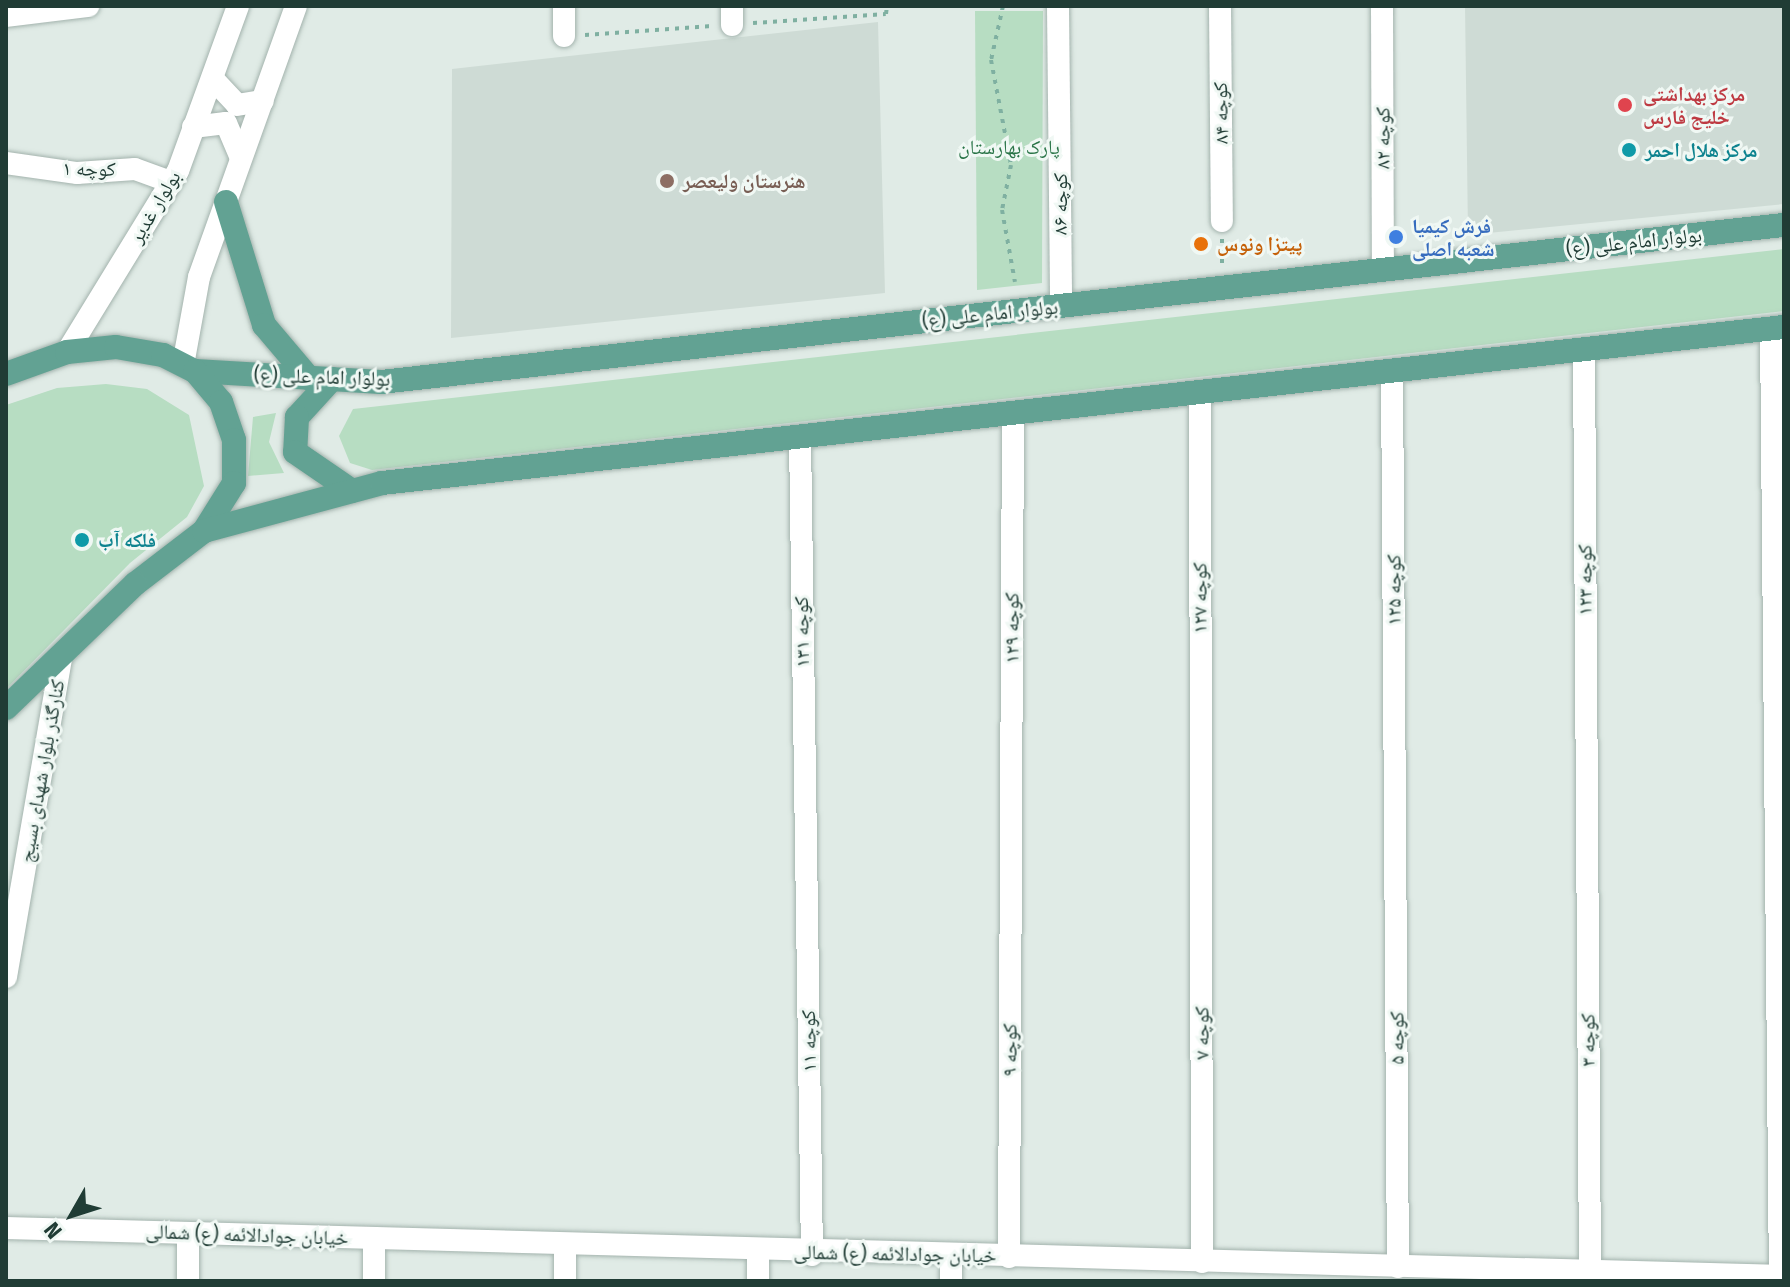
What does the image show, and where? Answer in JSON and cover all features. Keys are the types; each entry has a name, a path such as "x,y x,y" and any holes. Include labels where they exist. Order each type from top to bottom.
{"main road":[{"path":"226,202 264,325 320,378 297,417 295,452 352,491"},
{"name":"بولوار امام علی (ع)","path":"189,368 381,382 1784,225"},
{"path":"204,531 352,491 800,437 1777,328"},
{"path":"6,374 67,352 116,347 189,368 221,402 234,440 234,483 204,531 135,584 7,711"}],"street":[{"path":"6,16 88,6"},
{"name":"بولوار غدیر","path":"67,352 171,182 213,79 238,6"},
{"path":"189,368 199,277 296,6"},
{"path":"564,6 564,36"},
{"name":"کوچه ۸۶","path":"1058,6 1061,306"},
{"name":"کوچه ۸۴","path":"1220,6 1222,221"},
{"name":"کوچه ۸۲","path":"1382,6 1383,270"},
{"path":"213,79 237,105 263,101"},
{"path":"193,127 226,123 241,158"},
{"name":"کوچه ۱","path":"6,163 77,173 135,169 171,182"},
{"path":"1777,328 1776,809 1782,1276"},
{"name":"کوچه ۱۲۳","path":"1584,349 1587,810"},
{"name":"کوچه ۱۲۵","path":"1392,371 1395,809"},
{"name":"کوچه ۱۲۷","path":"1200,392 1201,803"},
{"name":"کوچه ۱۲۹","path":"1011,844 1013,413"},
{"name":"کوچه ۱۳۱","path":"800,437 805,828"},
{"name":"کنارگذر بلوار شهدای بسیج","path":"6,977 61,659"},
{"name":"کوچه ۷","path":"1201,803 1202,1262"},
{"name":"کوچه ۵","path":"1395,809 1398,1267"},
{"name":"کوچه ۳","path":"1587,810 1590,1270"},
{"name":"کوچه ۱۱","path":"805,828 812,1255"},
{"name":"کوچه ۹","path":"1009,1257 1011,844"},
{"name":"خیابان جوادالائمه (ع) شمالی","path":"6,1228 758,1250 812,1255 1009,1257 1140,1271 1202,1262 1331,1274 1398,1267 1494,1275 1590,1270 1652,1276 1782,1276"},
{"path":"188,1233 188,1281"},
{"path":"374,1239 374,1281"},
{"path":"565,1244 565,1281"},
{"path":"758,1250 758,1281"},
{"path":"951,1255 951,1281"}],"path":[{"path":"1003,6 991,60 1011,165 1002,210 1015,282"},
{"path":"1222,221 1222,288"}],"shaded area":[{"name":"مرکز بهداشتی خلیج فارس","path":"1465,6 1784,6 1784,204 1468,235"},
{"name":"هنرستان ولیعصر","path":"878,22 885,293 451,338 452,69"}],"green space":[{"name":"پارک بهارستان","path":"975,11 1043,11 1042,283 977,290"},
{"path":"1784,249 1784,311 372,470 350,463 339,436 353,409"},
{"name":"فلکه آب","path":"106,384 147,389 189,415 204,486 187,517 130,563 6,689 6,405 57,388"},
{"path":"276,413 269,442 284,473 248,476 253,417"}],"place":[{"name":"مرکز بهداشتی خلیج فارس","path":"1625,105"},
{"name":"مرکز هلال احمر","path":"1629,150"},
{"name":"هنرستان ولیعصر","path":"667,181"},
{"name":"فرش کیمیا شعبه اصلی","path":"1396,237"},
{"name":"پیتزا ونوس","path":"1201,244"},
{"name":"فلکه آب","path":"82,540"}]}
